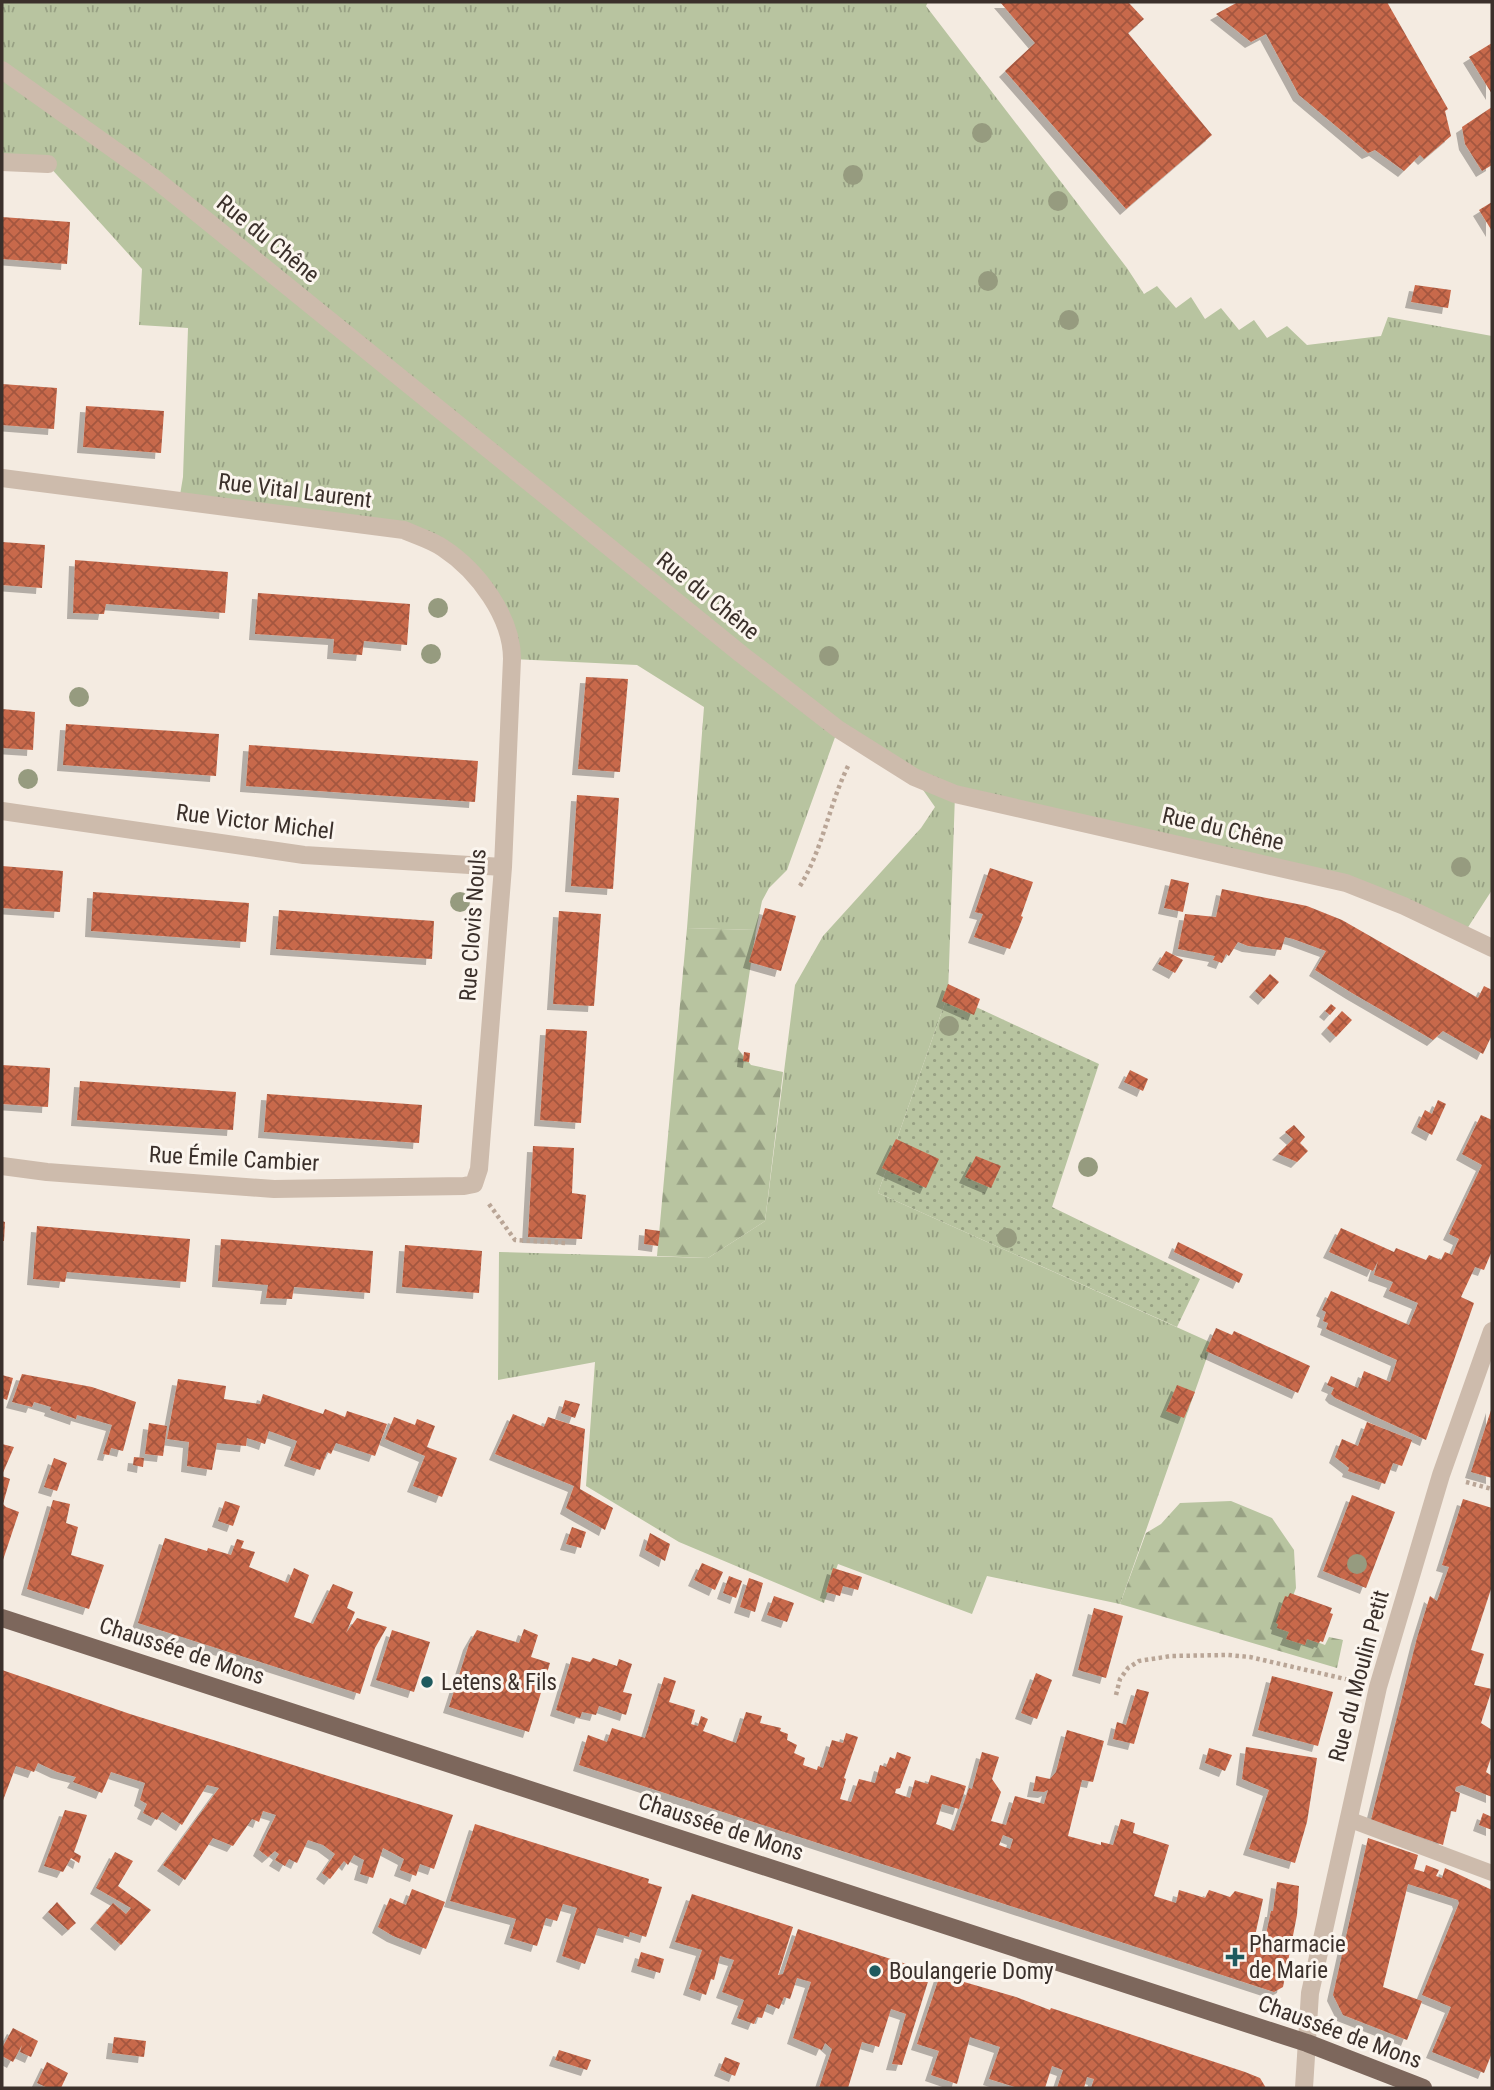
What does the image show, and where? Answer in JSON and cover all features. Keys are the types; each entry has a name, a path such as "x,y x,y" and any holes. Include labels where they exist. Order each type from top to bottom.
{"main road":[{"name":"Chaussée de Mons","path":"2,1618 1307,2043 1423,2088"}],"street":[{"name":"Rue du Chêne","path":"2,70 154,178 732,647 838,729 914,777 955,794 1346,883 1404,906 1492,948"},
{"path":"2,162 48,164"},
{"name":"Rue Vital Laurent","path":"2,478 404,530 442,546 473,573 504,622 512,641 512,659"},
{"name":"Rue Clovis Nouls","path":"469,1185 479,1169 503,867 512,659"},
{"name":"Rue Victor Michel","path":"2,811 303,855 503,867"},
{"name":"Rue Émile Cambier","path":"2,1166 47,1172 274,1188 469,1185"},
{"name":"Rue du Moulin Petit","path":"1304,2088 1310,1993 1378,1687 1441,1475 1492,1331"}],"lane":[{"path":"1348,1819 1492,1873"}],"path":[{"path":"800,886 812,867 837,788 861,742"},
{"path":"469,1185 515,1240 567,1243"},
{"path":"1116,1695 1120,1679 1128,1668 1139,1661 1228,1654 1378,1687"}],"green space":[{"path":"2,2 928,2 926,6 1127,268 1144,294 1157,286 1176,308 1191,297 1205,319 1221,308 1239,330 1254,320 1267,338 1287,326 1307,345 1381,336 1388,317 1492,336 1492,890 1463,935 1404,906 955,795 948,994 878,1193 1212,1343 1120,1604 987,1576 972,1614 838,1564 824,1603 679,1542 586,1486 595,1362 498,1380 499,1252 708,1258 765,1221 795,985 823,936 921,828 935,807 914,777 838,729 787,870 769,888 762,901 756,930 687,928 704,707 637,665 512,659 473,573 404,530 179,501 183,477 188,328 139,325 142,269 48,165 2,162"},
{"path":"687,928 756,930 738,1049 751,1065 783,1072 765,1221 708,1258 657,1256"},
{"path":"948,994 1099,1064 1052,1207 1200,1279 1177,1327 878,1193"},
{"path":"1231,1501 1272,1518 1294,1550 1296,1588 1281,1628 1325,1645 1329,1637 1343,1640 1337,1668 1120,1604 1146,1533 1161,1524 1180,1503"}],"building":[{"path":"1000,2 1128,2 1144,19 1128,33 1212,135 1126,209 1005,71 1035,43"},
{"path":"1238,2 1387,2 1448,109 1445,111 1451,136 1424,159 1420,155 1404,171 1375,150 1368,153 1299,95 1266,34 1251,42 1216,14"},
{"path":"1492,43 1492,94 1469,57"},
{"path":"1492,107 1492,165 1482,171 1465,144 1462,127"},
{"path":"1492,202 1492,231 1479,210"},
{"path":"2,217 70,222 67,264 2,259"},
{"path":"1415,285 1451,290 1448,308 1411,302"},
{"path":"2,384 57,388 54,429 2,425"},
{"path":"86,406 164,411 161,453 83,447"},
{"path":"2,542 45,545 42,588 2,585"},
{"path":"75,560 228,572 225,613 106,604 104,614 73,613"},
{"path":"258,593 410,604 407,645 364,641 362,655 333,653 334,639 255,634"},
{"path":"586,677 628,679 620,772 578,769"},
{"path":"2,709 35,712 33,750 2,748"},
{"path":"66,724 219,734 216,776 63,765"},
{"path":"249,745 478,761 475,802 246,786"},
{"path":"577,795 619,798 613,889 571,886"},
{"path":"2,866 63,871 60,912 2,908"},
{"path":"990,868 1033,882 1010,949 974,937 983,914 975,912"},
{"path":"1171,879 1189,883 1183,912 1164,908"},
{"path":"1222,889 1307,906 1342,920 1478,998 1484,986 1492,990 1492,1035 1483,1054 1443,1031 1433,1040 1352,993 1315,970 1326,951 1293,939 1285,937 1281,950 1248,946 1238,942 1229,956 1226,954 1222,963 1213,960 1215,956 1178,949 1185,914 1216,917"},
{"path":"93,892 249,903 246,942 91,931"},
{"path":"765,908 796,916 781,971 749,962"},
{"path":"279,910 434,921 432,959 276,949"},
{"path":"559,911 601,914 594,1006 553,1004"},
{"path":"1166,951 1183,960 1175,973 1158,964"},
{"path":"1270,974 1279,982 1264,999 1255,991"},
{"path":"948,984 980,999 974,1015 942,1001"},
{"path":"1331,1004 1336,1008 1330,1015 1325,1011"},
{"path":"1342,1011 1352,1020 1336,1037 1327,1028"},
{"path":"546,1029 587,1031 581,1123 540,1120"},
{"path":"744,1052 750,1053 749,1062 743,1061"},
{"path":"2,1065 50,1068 48,1107 2,1104"},
{"path":"1130,1070 1148,1079 1143,1091 1124,1082"},
{"path":"80,1081 236,1092 233,1130 77,1120"},
{"path":"267,1094 422,1105 419,1143 264,1132"},
{"path":"1438,1100 1446,1104 1432,1135 1417,1127 1425,1110 1432,1114"},
{"path":"1481,1115 1492,1120 1492,1251 1484,1270 1475,1267 1461,1297 1474,1303 1426,1440 1331,1394 1334,1388 1327,1385 1331,1376 1358,1388 1364,1371 1390,1382 1397,1360 1326,1329 1328,1323 1323,1321 1326,1312 1322,1310 1331,1291 1409,1325 1418,1303 1389,1291 1393,1282 1374,1275 1378,1261 1373,1271 1329,1252 1341,1228 1394,1252 1396,1248 1426,1260 1429,1255 1441,1260 1445,1252 1452,1255 1459,1239 1449,1234 1482,1165 1462,1154"},
{"path":"1294,1125 1305,1137 1300,1143 1308,1151 1297,1162 1278,1154 1293,1139 1285,1132"},
{"path":"896,1139 939,1159 926,1188 882,1168"},
{"path":"533,1146 574,1148 572,1193 586,1195 582,1239 528,1237"},
{"path":"976,1156 1001,1166 991,1188 965,1177"},
{"path":"2,1221 5,1222 4,1241 2,1241"},
{"path":"37,1226 190,1239 186,1282 67,1272 65,1282 33,1279"},
{"path":"645,1229 660,1231 658,1246 644,1244"},
{"path":"221,1239 373,1251 370,1293 294,1287 292,1299 266,1298 268,1285 218,1281"},
{"path":"1178,1242 1243,1274 1239,1283 1174,1252"},
{"path":"405,1245 482,1251 479,1293 402,1287"},
{"path":"1216,1328 1232,1335 1234,1331 1310,1366 1298,1393 1206,1351"},
{"path":"22,1374 92,1387 136,1402 123,1451 111,1448 109,1455 103,1454 112,1425 77,1415 76,1419 34,1402 32,1407 12,1402"},
{"path":"2,1375 13,1378 7,1400 2,1398"},
{"path":"178,1379 226,1386 224,1399 260,1404 263,1394 323,1414 325,1409 345,1417 347,1411 387,1424 375,1456 336,1443 331,1454 327,1452 320,1470 290,1460 297,1441 269,1431 265,1444 247,1438 246,1446 217,1443 212,1470 187,1466 189,1442 167,1439"},
{"path":"1177,1385 1195,1392 1184,1418 1166,1411"},
{"path":"565,1400 580,1404 575,1418 561,1413"},
{"path":"1492,1407 1492,1478 1471,1472"},
{"path":"513,1414 544,1427 548,1417 585,1429 580,1489 613,1508 605,1530 566,1508 574,1486 495,1454"},
{"path":"394,1417 415,1425 417,1419 435,1426 427,1447 457,1458 442,1497 413,1486 425,1456 385,1439"},
{"path":"1367,1422 1412,1440 1402,1466 1393,1463 1385,1484 1348,1471 1349,1468 1335,1457 1342,1439 1358,1446"},
{"path":"149,1423 167,1426 163,1456 145,1454"},
{"path":"2,1444 14,1447 2,1475"},
{"path":"134,1457 144,1458 143,1467 133,1465"},
{"path":"54,1458 67,1463 57,1491 44,1487"},
{"path":"2,1476 10,1479 3,1504 19,1512 2,1563"},
{"path":"1352,1495 1395,1512 1366,1588 1323,1571"},
{"path":"1463,1499 1492,1508 1492,1586 1471,1650 1484,1654 1474,1685 1492,1689 1481,1723 1492,1730 1492,1755 1486,1772 1492,1776 1492,1797 1462,1785 1456,1787 1455,1791 1460,1793 1456,1812 1451,1811 1443,1845 1371,1820 1417,1638 1430,1596 1437,1601 1449,1567 1442,1565"},
{"path":"53,1500 70,1504 66,1523 78,1527 71,1555 104,1565 89,1609 27,1589"},
{"path":"225,1501 240,1506 233,1526 218,1521"},
{"path":"572,1527 586,1532 581,1548 566,1544"},
{"path":"650,1533 670,1544 665,1561 645,1550"},
{"path":"165,1538 207,1551 208,1548 231,1555 237,1539 244,1541 241,1548 255,1552 249,1567 288,1583 294,1568 309,1575 294,1617 313,1624 333,1584 353,1592 347,1608 355,1612 346,1633 357,1618 387,1627 375,1648 360,1694 138,1623"},
{"path":"702,1563 723,1572 715,1590 694,1580"},
{"path":"833,1568 862,1577 858,1590 843,1586 840,1596 826,1592"},
{"path":"729,1576 742,1581 736,1598 723,1593"},
{"path":"749,1578 763,1583 755,1612 740,1607"},
{"path":"1290,1593 1332,1608 1330,1613 1333,1614 1323,1642 1307,1639 1305,1645 1286,1639 1289,1632 1277,1628 1276,1623 1285,1596 1288,1597"},
{"path":"774,1596 794,1603 787,1622 767,1615"},
{"path":"1094,1608 1123,1616 1106,1678 1078,1670"},
{"path":"524,1629 538,1635 531,1657 550,1663 529,1732 449,1707 469,1644 477,1630 519,1643"},
{"path":"392,1630 430,1642 414,1692 376,1680"},
{"path":"572,1657 590,1662 593,1658 617,1666 619,1659 632,1664 623,1692 632,1694 626,1715 599,1706 596,1715 582,1712 580,1718 556,1710"},
{"path":"2,1670 130,1714 453,1815 434,1869 420,1864 416,1876 400,1870 404,1859 383,1848 373,1878 360,1874 364,1860 354,1855 348,1865 344,1861 330,1879 322,1873 335,1854 323,1845 308,1840 297,1863 289,1859 285,1866 275,1860 279,1854 275,1851 268,1857 259,1850 276,1815 263,1811 259,1822 252,1819 233,1846 213,1838 185,1880 163,1865 219,1788 207,1785 182,1825 162,1812 157,1820 143,1813 147,1804 140,1800 145,1783 111,1772 102,1793 73,1782 76,1777 38,1763 34,1772 16,1766 2,1803"},
{"path":"1036,1673 1052,1680 1037,1719 1021,1713"},
{"path":"1272,1676 1333,1692 1318,1746 1258,1730"},
{"path":"664,1677 676,1681 669,1702 695,1710 691,1724 698,1726 701,1716 708,1719 703,1731 736,1743 746,1712 762,1716 760,1723 781,1728 780,1731 788,1734 787,1740 797,1745 794,1753 805,1758 803,1765 817,1770 818,1766 823,1768 832,1740 843,1743 846,1733 858,1737 840,1799 851,1802 859,1779 875,1783 880,1765 886,1767 890,1757 895,1759 897,1752 911,1757 900,1788 896,1789 895,1793 910,1798 915,1780 928,1784 931,1775 966,1786 959,1809 942,1804 936,1824 954,1831 969,1788 972,1789 982,1752 999,1757 992,1779 1001,1792 991,1821 1006,1825 1015,1796 1044,1804 1048,1790 1033,1791 1036,1776 1050,1779 1056,1772 1067,1730 1104,1741 1093,1782 1082,1780 1068,1836 1101,1845 1101,1842 1113,1845 1121,1819 1135,1823 1133,1833 1169,1845 1154,1896 1176,1903 1179,1890 1205,1898 1209,1890 1230,1897 1235,1891 1263,1899 1255,1936 1265,1939 1277,1882 1299,1886 1297,1915 1283,1987 1274,1992 579,1765 588,1735 607,1742 612,1728 645,1738","holes":["1003,1835 1013,1839 1010,1849 999,1845"]},
{"path":"1137,1689 1149,1692 1134,1744 1113,1739 1117,1722 1126,1725"},
{"path":"1246,1747 1317,1758 1307,1822 1295,1863 1249,1849 1269,1790 1242,1779"},
{"path":"1209,1748 1232,1755 1225,1771 1205,1763"},
{"path":"65,1810 87,1815 74,1852 81,1856 79,1863 71,1858 63,1872 44,1866"},
{"path":"1483,1813 1492,1817 1492,1830 1479,1825"},
{"path":"475,1824 649,1879 648,1883 662,1887 646,1937 630,1932 629,1937 598,1928 585,1964 562,1956 577,1908 563,1904 557,1921 546,1918 537,1946 510,1938 516,1919 450,1901"},
{"path":"1368,1838 1418,1855 1414,1869 1424,1872 1426,1865 1439,1870 1436,1876 1442,1878 1445,1868 1492,1890 1492,2053 1484,2073 1432,2052 1451,2007 1422,1995 1458,1900 1408,1884 1383,1987 1422,2001 1407,2040 1343,2015 1333,1995"},
{"path":"115,1852 133,1861 118,1886 151,1910 121,1945 96,1923 113,1903 126,1914 131,1908 96,1888"},
{"path":"412,1889 445,1902 426,1949 378,1927 390,1898 406,1905"},
{"path":"692,1894 793,1927 778,1975 783,1974 798,1929 931,1972 902,2065 892,2064 906,2014 891,2009 879,2047 862,2042 848,2088 819,2088 832,2049 825,2043 822,2050 793,2038 811,1982 797,1978 790,1999 784,1997 779,2009 767,2004 762,2018 757,2017 754,2024 737,2018 744,2000 722,1992 734,1960 720,1956 714,1980 711,1979 706,1995 689,1989 702,1950 675,1942"},
{"path":"57,1902 76,1923 68,1930 48,1912"},
{"path":"641,1952 664,1959 660,1973 637,1966"},
{"path":"940,1975 1050,2010 1051,2008 1245,2072 1260,2078 1266,2088 1091,2088 1094,2079 1087,2077 1084,2088 1057,2088 1063,2070 1052,2066 1045,2088 1018,2088 989,2079 1000,2047 970,2037 957,2084 931,2075 939,2051 917,2044"},
{"path":"13,2028 38,2041 31,2057 20,2052 22,2045 13,2062 2,2056 2,2048"},
{"path":"114,2037 146,2041 144,2057 112,2053"},
{"path":"559,2050 591,2060 587,2070 555,2060"},
{"path":"725,2057 740,2063 735,2076 720,2070"},
{"path":"47,2062 68,2073 61,2088 48,2088 37,2083"}],"place":[{"name":"Letens & Fils","path":"427,1682"},
{"name":"Pharmacie de Marie","path":"1235,1957"},
{"name":"Boulangerie Domy","path":"875,1971"}]}
